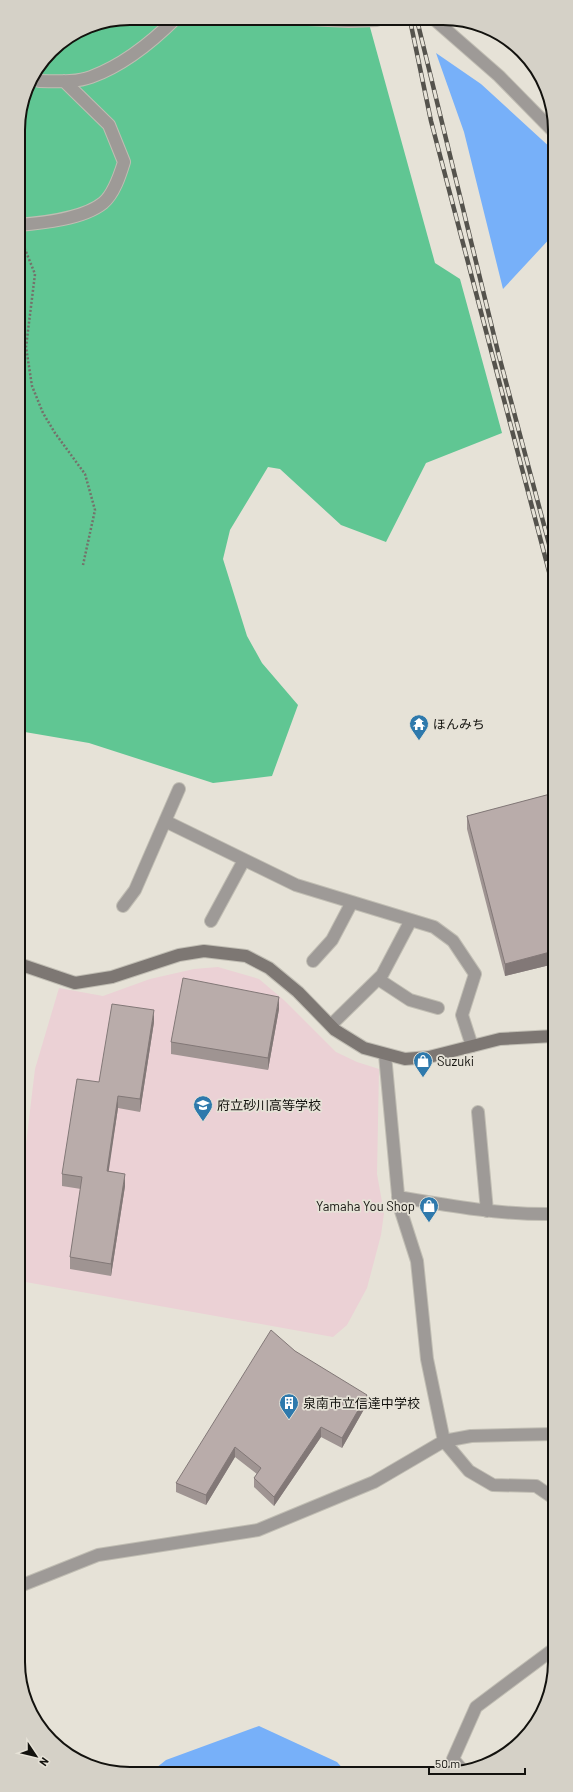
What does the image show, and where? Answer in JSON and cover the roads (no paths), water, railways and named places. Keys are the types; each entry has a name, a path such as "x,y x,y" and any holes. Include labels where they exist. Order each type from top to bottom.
{"street":[{"path":"39,81 64,81 90,78 127,60 155,39 169,25"},
{"path":"441,25 499,76 548,126"},
{"path":"25,225 39,224 83,213 103,203 116,184 124,162 109,125 64,81"},
{"path":"123,906 135,890 179,788"},
{"path":"165,821 296,886 434,927 453,941 475,974 462,1015 472,1046"},
{"path":"211,921 244,860"},
{"path":"313,961 332,940 352,902"},
{"path":"331,1025 382,975 411,920"},
{"path":"25,966 75,983 112,977 179,954 204,951 246,956 269,968 298,992 335,1030 364,1048 405,1059 429,1057 500,1039 548,1036"},
{"path":"378,979 410,1000 438,1008"},
{"path":"386,1055 399,1205 417,1261 427,1359 444,1440 468,1471 493,1485 536,1486 548,1494"},
{"path":"478,1112 487,1211"},
{"path":"398,1197 487,1211 519,1214 548,1214"},
{"path":"25,1584 98,1555 258,1530 374,1482 444,1440 471,1436 548,1434"},
{"path":"459,1766 453,1759 476,1707 548,1653"}],"water":[{"path":"436,53 481,84 548,145 548,240 503,289 464,132"},
{"path":"259,1726 337,1762 342,1767 157,1767 166,1760"}],"railway":[{"path":"411,25 431,121 548,568"},
{"path":"418,25 498,352 548,540"}],"place":[{"name":"ほんみち","path":"419,741"},
{"name":"Suzuki","path":"423,1078"},
{"name":"府立砂川高等学校","path":"203,1122"},
{"name":"Yamaha You Shop","path":"429,1223"},
{"name":"泉南市立信達中学校","path":"289,1420"}]}
